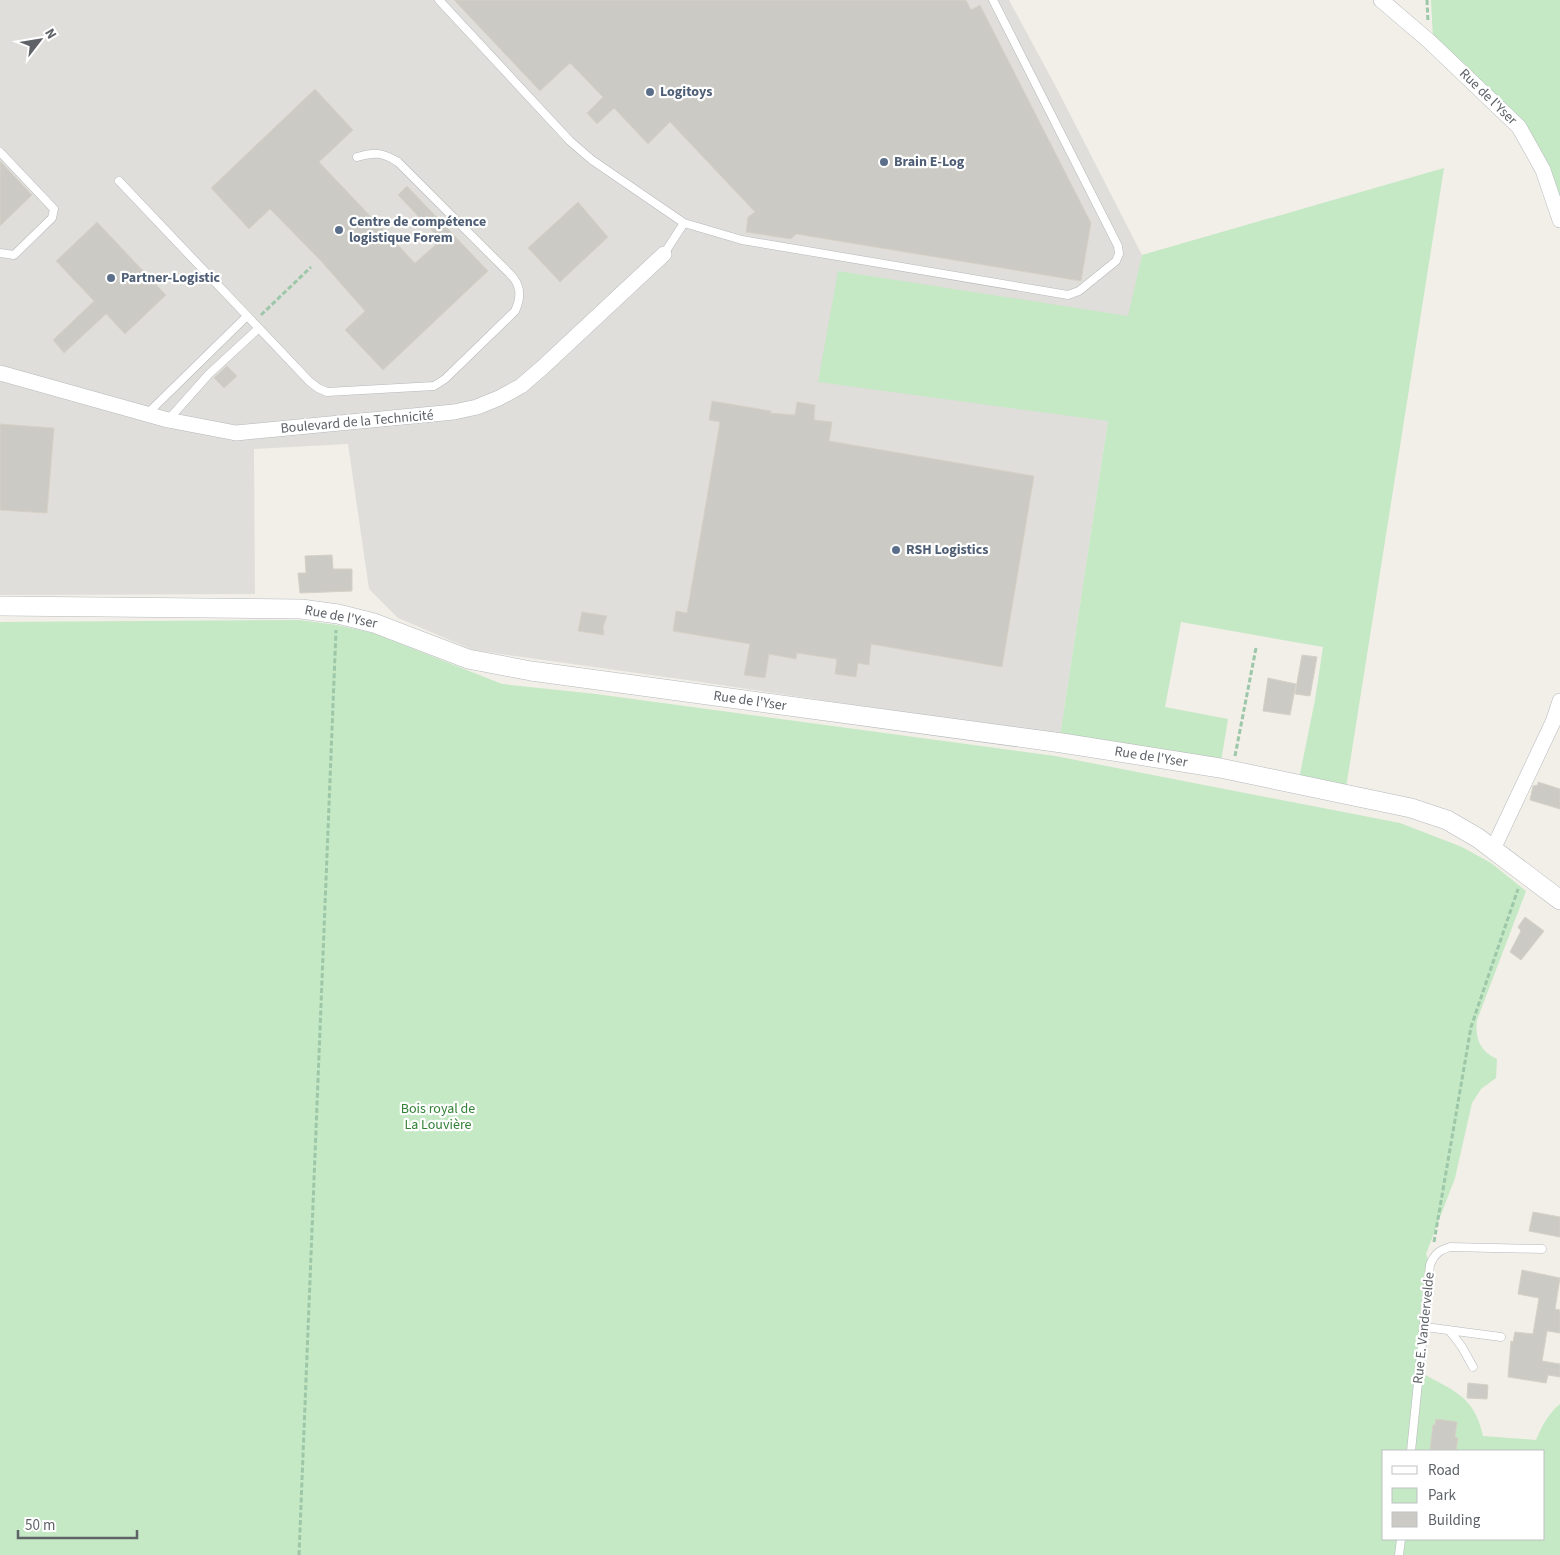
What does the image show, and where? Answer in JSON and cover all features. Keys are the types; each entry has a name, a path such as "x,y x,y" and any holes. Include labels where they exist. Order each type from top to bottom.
{"street":[{"name":"Rue de l'Yser","path":"1381,0 1429,41 1519,127 1543,170 1560,220"},
{"name":"Boulevard de la Technicité","path":"0,373 168,420 236,433 454,412 476,407 499,398 520,386 543,367 664,254"},
{"name":"Rue de l'Yser","path":"0,606 301,609 338,614 374,622 468,659 531,671 1062,743 1232,771 1411,808 1447,820 1493,849 1560,900"},
{"path":"1493,849 1553,722 1560,700"}],"lane":[{"path":"439,0 570,141 592,160 684,223 742,240 1041,292 1068,295 1079,291 1116,261 1119,254 1118,246 994,0"},
{"path":"0,152 54,209 52,218 14,255 0,253"},
{"path":"119,181 310,382 318,388 327,392 434,386 445,379 515,311 520,295 515,279 398,162 387,154 357,156"},
{"path":"664,254 684,223"},
{"path":"147,414 247,316"},
{"path":"168,420 256,325"},
{"name":"Rue E. Vandervelde","path":"1411,1450 1430,1264 1433,1257 1438,1252 1450,1247 1542,1249"},
{"path":"1425,1327 1501,1337"},
{"path":"1448,1330 1462,1347 1472,1367"},
{"path":"1399,1555 1401,1540"}],"path":[{"path":"256,325 311,267"},
{"path":"299,1555 336,624"},
{"path":"1232,771 1256,648"},
{"path":"1430,1264 1471,1027 1523,872"}],"shaded area":[{"path":"0,0 1009,0 1142,255 1108,421 1060,736 473,650 398,618 369,589 348,444 254,449 255,594 0,595"}],"green space":[{"path":"1431,0 1560,0 1560,198 1549,165 1524,124 1433,39"},
{"path":"1444,168 1345,794 1298,784 1315,700 1323,647 1181,622 1165,707 1228,719 1220,768 1060,736 1108,421 818,382 838,271 1128,316 1142,255"},
{"name":"Bois royal de La Louvière","path":"299,620 337,625 373,633 502,684 596,694 1055,756 1400,823 1462,847 1491,863 1526,891 1477,1020 1477,1033 1482,1048 1497,1059 1496,1078 1481,1089 1472,1103 1455,1178 1426,1254 1430,1265 1420,1372 1452,1390 1468,1403 1479,1422 1483,1436 1536,1440 1546,1420 1560,1404 1560,1555 0,1555 0,622"}],"building":[{"name":"Brain E-Log","path":"454,0 966,0 971,10 980,5 1091,223 1081,281 796,234 791,239 746,232 748,217 755,212 670,122 648,144 614,108 597,124 587,113 603,97 570,63 540,91"},
{"name":"Centre de compétence logistique Forem","path":"315,89 353,130 319,162 415,263 441,240 398,195 407,186 488,271 383,370 345,330 365,311 321,261 270,209 249,229 211,188"},
{"path":"0,161 32,195 0,226"},
{"path":"578,202 608,237 560,282 528,248"},
{"name":"Partner-Logistic","path":"97,222 166,295 125,334 106,314 64,353 53,340 94,301 56,261"},
{"path":"227,366 237,376 224,388 214,378"},
{"name":"RSH Logistics","path":"712,401 771,411 770,413 795,415 797,402 815,405 814,420 832,422 829,441 1034,476 1002,667 871,644 869,665 858,663 856,677 835,674 837,659 797,653 796,659 769,654 765,678 744,675 750,644 673,631 676,611 687,613 720,422 709,420"},
{"path":"0,424 54,428 47,513 0,510"},
{"path":"332,555 333,569 352,569 352,591 300,593 298,573 306,573 305,556"},
{"path":"582,612 607,616 603,627 604,635 578,631"},
{"path":"1302,655 1317,657 1310,696 1295,694"},
{"path":"1268,678 1296,684 1290,715 1263,711"},
{"path":"1538,782 1560,789 1560,809 1530,800 1533,786 1538,785"},
{"path":"1525,917 1544,931 1521,960 1510,952 1521,931 1518,927"},
{"path":"1533,1212 1560,1217 1560,1237 1529,1231"},
{"path":"1522,1270 1560,1278 1555,1309 1560,1310 1560,1333 1547,1331 1542,1361 1560,1364 1560,1377 1548,1375 1546,1383 1508,1377 1511,1341 1513,1342 1515,1332 1533,1334 1539,1298 1518,1294"},
{"path":"1468,1383 1488,1385 1487,1399 1467,1398"},
{"path":"1436,1419 1457,1422 1455,1437 1458,1438 1456,1450 1430,1450 1433,1425 1435,1425"}],"place":[{"name":"Logitoys","path":"650,92"},
{"name":"Brain E-Log","path":"884,162"},
{"name":"Centre de compétence logistique Forem","path":"339,230"},
{"name":"Partner-Logistic","path":"111,278"},
{"name":"RSH Logistics","path":"896,550"}]}
